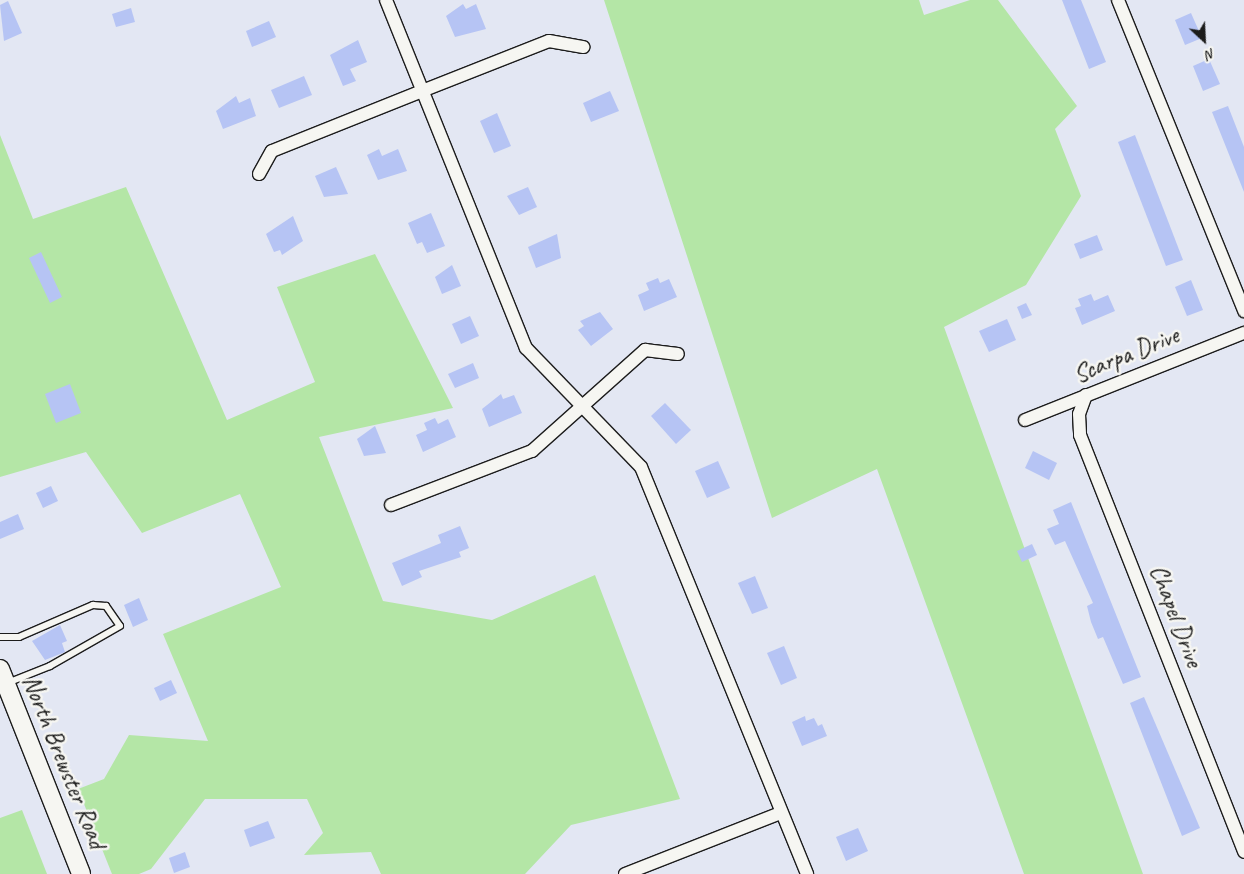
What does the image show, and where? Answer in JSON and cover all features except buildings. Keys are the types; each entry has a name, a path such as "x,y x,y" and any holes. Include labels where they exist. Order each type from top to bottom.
{"main road":[{"name":"North Brewster Road","path":"3,676 82,874"}],"street":[{"path":"386,0 526,348 641,467 807,874"},
{"path":"1118,0 1244,311"},
{"path":"259,174 272,151 549,41 583,47"},
{"name":"Scarpa Drive","path":"1025,420 1244,333"},
{"path":"391,505 532,451 645,350 678,354"},
{"name":"Chapel Drive","path":"1086,395 1080,414 1080,435 1244,852"},
{"path":"625,874 781,813"}],"lane":[{"path":"0,637 19,637 93,605 106,606 120,626 50,666 3,676"}],"green space":[{"path":"604,0 919,0 924,15 970,0 998,0 1077,106 1055,129 1081,196 1026,285 944,327 1143,874 1024,874 877,469 772,518"},
{"path":"0,135 33,219 126,187 227,420 315,382 277,287 375,254 453,408 319,437 383,601 492,620 595,575 680,799 571,825 525,874 381,874 371,852 304,855 323,833 307,799 205,799 151,869 139,874 112,874 78,789 104,779 129,735 208,741 163,634 281,587 240,494 142,533 86,452 0,477"},
{"path":"22,810 47,874 0,874 0,818"}]}
